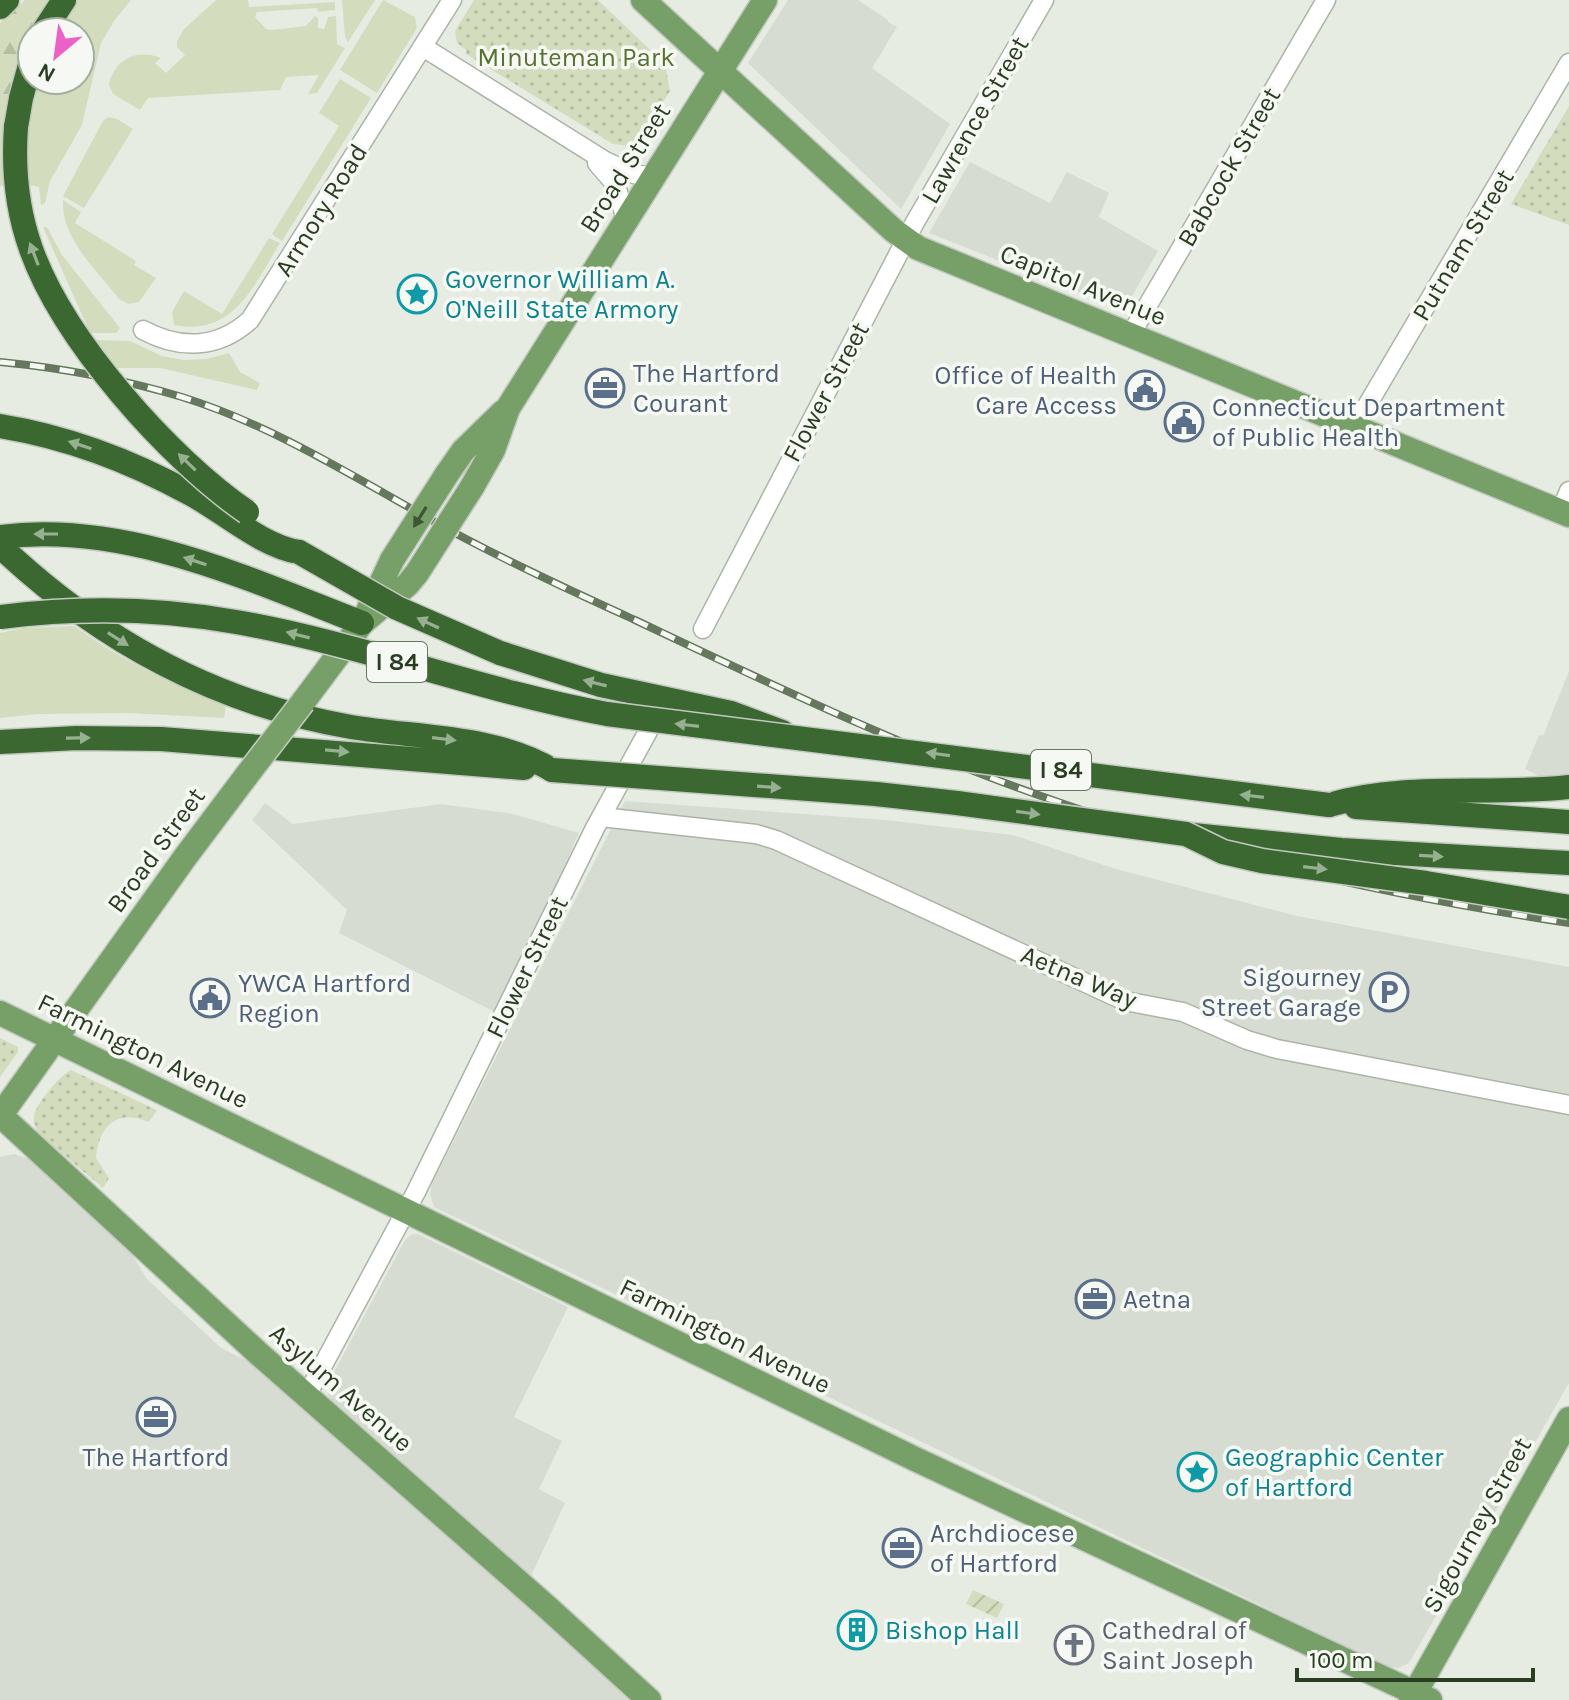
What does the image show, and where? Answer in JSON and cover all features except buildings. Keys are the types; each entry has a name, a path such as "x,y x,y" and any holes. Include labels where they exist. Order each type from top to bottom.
{"highway":[{"path":"0,7 7,0"},
{"path":"22,96 16,127 16,176 29,242 47,284 75,330 124,394 181,456 232,501 299,552"},
{"path":"0,426 69,441 130,464 195,496 273,544 299,552 397,608 493,651 601,685 731,713 792,737"},
{"path":"0,537 55,533 91,536 187,559 362,623"},
{"path":"0,546 54,594"},
{"path":"0,559 98,627 147,656 256,704 339,724 496,748 531,759 552,770"},
{"name":"I 84","path":"0,617 47,612 116,611 232,621 296,634 493,689 576,708 677,724 901,749 1329,805 1569,822"},
{"name":"I 84","path":"0,742 77,738 161,739 297,748 938,800 1186,834 1341,850 1569,863"},
{"path":"1329,805 1384,794 1512,792 1569,787"},
{"path":"1186,834 1223,852 1252,859 1569,907"}],"main road":[{"name":"Capitol Avenue","path":"643,0 918,248 1355,426 1566,505"},
{"name":"Broad Street","path":"362,623 417,573 493,450 508,408 765,0"},
{"name":"Broad Street","path":"0,1115 186,856 362,623 392,560 463,451 508,408"},
{"name":"Farmington Avenue","path":"0,1013 1072,1535 1419,1697"},
{"name":"Asylum Avenue","path":"0,1115 248,1344 649,1700"},
{"name":"Sigourney Street","path":"1419,1697 1569,1419"}],"street":[{"name":"Armory Road","path":"143,330 171,343 200,345 226,337 250,320 452,0"},
{"name":"Lawrence Street","path":"906,240 1044,0"},
{"name":"Babcock Street","path":"1131,334 1326,0"},
{"path":"423,47 614,166 653,177"},
{"name":"Putnam Street","path":"1355,426 1569,63"},
{"path":"585,149 614,181 626,220"},
{"name":"Flower Street","path":"703,629 906,240"},
{"name":"Flower Street","path":"307,1395 405,1211 601,817 652,724"},
{"name":"Aetna Way","path":"601,817 756,834 776,840 1125,1001 1183,1012 1265,1046 1569,1105"}],"shaded area":[{"path":"788,0 858,0 888,20 897,27 872,68 950,124 901,209 748,63"},
{"path":"970,162 1050,203 1067,172 1109,193 1099,217 1158,251 1124,310 929,233"},
{"path":"1569,671 1569,774 1543,778 1525,769 1539,735 1543,736"},
{"name":"Aetna","path":"625,801 886,820 1013,835 1116,869 1297,916 1569,967 1569,1383 1409,1663 1398,1668 1387,1666 434,1207 430,1194 432,1184"},
{"path":"265,803 293,824 441,804 513,814 579,833 499,1014 339,933 347,910 252,820"},
{"name":"The Hartford","path":"14,1154 32,1160 131,1253 147,1279 221,1348 248,1361 633,1700 0,1700 0,1157"},
{"path":"412,1234 418,1234 568,1307 514,1417 562,1441 539,1489 565,1503 531,1576 333,1403 328,1395 328,1383 405,1240"}],"green space":[{"path":"25,0 48,0 41,16 16,16 16,96 8,187 0,186 0,23"},
{"path":"78,0 131,0 101,43 96,65 96,16 68,16"},
{"path":"216,0 248,0 249,7 335,2 335,10 318,12 317,8 257,12 255,17 271,30 306,26 315,16 318,18 318,28 324,29 328,17 336,16 337,44 345,48 317,93 308,94 319,75 286,77 280,90 148,98 140,110 113,94 109,84 112,75 122,62 136,55 161,58 155,63 166,73 185,55 177,47 184,29"},
{"path":"342,0 375,0 348,42 345,37"},
{"path":"383,0 415,17 417,28 377,93 340,70"},
{"name":"Minuteman Park","path":"474,0 598,0 665,64 670,91 641,138 628,146 613,144 466,54 466,50 457,43 455,31"},
{"path":"340,79 371,98 282,241 272,234 339,126 319,113"},
{"path":"34,96 89,96 82,125 50,181 45,203 41,205 39,187 30,185 28,146"},
{"path":"1569,106 1569,225 1511,204"},
{"path":"108,117 133,129 84,208 63,196"},
{"path":"63,200 81,212 75,223 136,261 134,265 156,278 139,302 129,304 119,299 82,253 68,228"},
{"path":"43,227 47,227 62,255 120,328 116,333 90,333"},
{"path":"269,238 280,243 240,304 212,323 195,327 174,325 172,312 184,291 222,314"},
{"path":"95,340 130,341 162,356 184,360 207,359 229,353 240,372 260,383 257,390 160,368 116,368"},
{"path":"74,626 146,670 224,703 224,718 127,713 37,714 0,718 0,633 23,628"},
{"path":"0,1038 18,1047 18,1052 0,1077"},
{"path":"71,1070 157,1110 149,1122 119,1119 105,1129 96,1158 109,1178 103,1188 39,1134 35,1125 34,1115 40,1104 55,1083"},
{"path":"973,1590 1004,1604 997,1618 966,1604"}],"railway":[{"path":"0,362 69,371 137,385 218,409 287,440 543,578 845,718 952,763 1061,803 1186,842 1312,875 1569,923"}],"place":[{"name":"Governor William A. O'Neill State Armory","path":"417,294"},
{"name":"The Hartford Courant","path":"605,388"},
{"name":"Office of Health Care Access","path":"1145,390"},
{"name":"Connecticut Department of Public Health","path":"1184,422"},
{"name":"Sigourney Street Garage","path":"1389,992"},
{"name":"YWCA Hartford Region","path":"210,998"},
{"name":"Aetna","path":"1095,1299"},
{"name":"The Hartford","path":"156,1417"},
{"name":"Geographic Center of Hartford","path":"1197,1472"},
{"name":"Archdiocese of Hartford","path":"902,1548"},
{"name":"Bishop Hall","path":"857,1630"},
{"name":"Cathedral of Saint Joseph","path":"1074,1645"}]}
